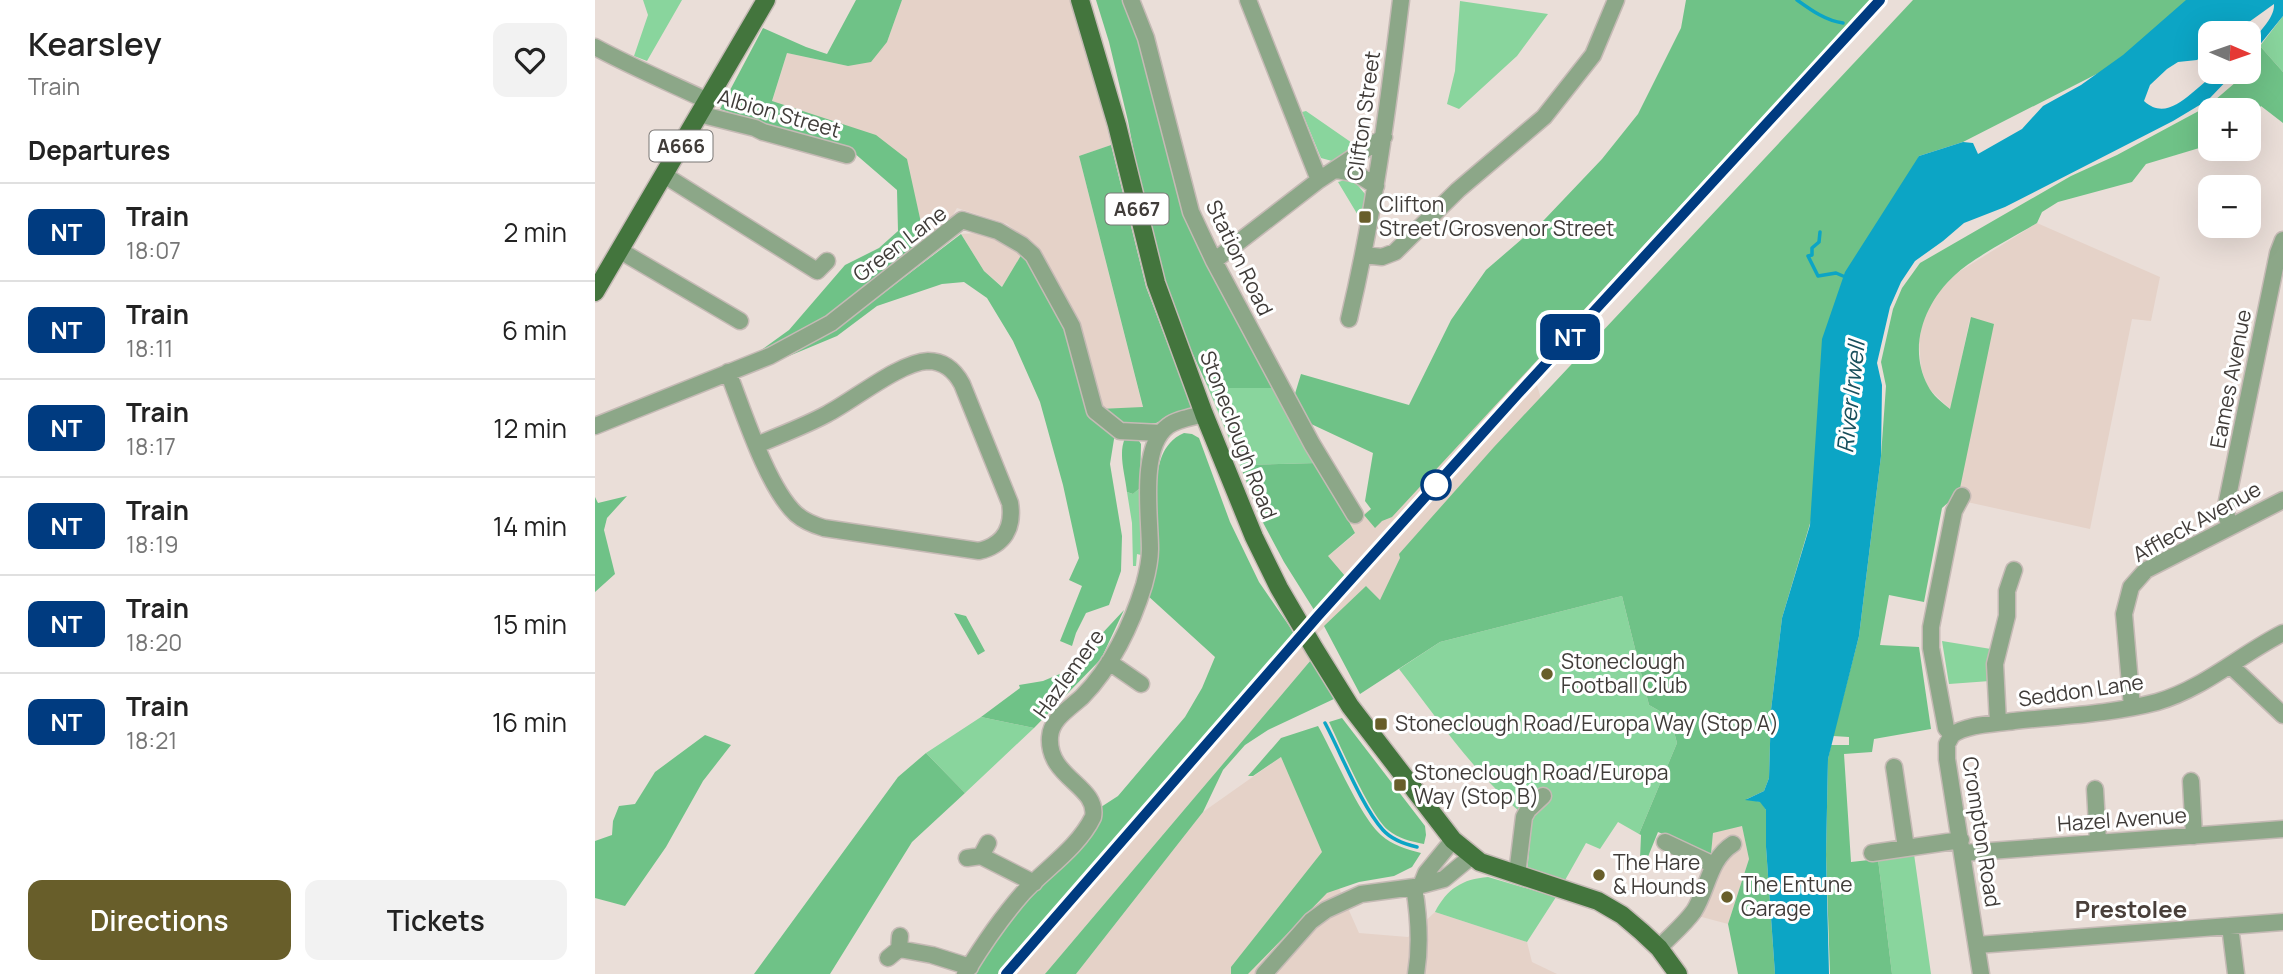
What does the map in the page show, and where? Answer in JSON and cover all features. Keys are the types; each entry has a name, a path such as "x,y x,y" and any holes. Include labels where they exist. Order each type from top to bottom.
{"main road":[{"name":"A666","path":"595,292 601,268 619,250 766,0"},
{"name":"Stoneclough Road","path":"1080,0 1117,125 1156,283 1204,414 1254,537 1289,607 1350,706 1453,840"},
{"name":"A667","path":"1453,840 1472,856 1598,901 1622,915 1659,948 1678,974"}],"street":[{"name":"Station Road","path":"1131,0 1146,37 1191,212 1214,261 1312,444 1355,515"},
{"path":"1248,0 1319,180"},
{"name":"Clifton Street","path":"1349,319 1364,255 1384,137 1401,0"},
{"path":"1364,255 1382,257 1395,252 1458,190 1544,117 1593,55 1616,0"},
{"name":"Albion Street","path":"595,47 631,67 645,70 704,108 755,128 847,155"},
{"path":"1214,261 1319,180 1384,137"},
{"path":"1336,170 1357,174 1376,186"},
{"path":"664,175 817,271 827,261"},
{"name":"Green Lane","path":"728,372 770,356 831,323 962,220 998,231 1033,255 1072,326 1095,411 1120,431 1161,433"},
{"name":"Eames Avenue","path":"2230,526 2226,506 2278,253 2283,240"},
{"path":"619,250 740,321"},
{"path":"595,426 728,372 757,445 779,494 797,515 824,528 979,551 1000,542 1011,523 1010,503 962,384 957,374 942,363 920,362 909,366 827,415 757,445"},
{"path":"1161,433 1169,425 1204,414"},
{"name":"Hazlemere","path":"968,970 999,923 1024,892 1051,869 1093,817 1095,809 1089,796 1059,769 1051,754 1049,736 1058,718 1085,694 1115,653 1144,584 1150,552 1147,472 1161,433"},
{"name":"Crompton Road","path":"1962,496 1954,510 1931,627 1931,648 1945,728 1952,735 1947,744 1947,759 1981,974"},
{"name":"Affleck Avenue","path":"2132,707 2124,614 2131,587 2146,570 2283,500"},
{"path":"1998,723 1995,664 2007,616 2007,591 2014,567"},
{"name":"Seddon Lane","path":"1952,735 1960,730 1998,723 2132,707 2175,695 2230,666 2259,645 2283,633"},
{"path":"1109,662 1143,684"},
{"path":"2230,666 2283,715"},
{"path":"1894,767 1906,848"},
{"path":"2191,780 2194,836"},
{"path":"2095,789 2098,842"},
{"path":"1517,874 1524,817 1543,796"},
{"name":"Hazel Avenue","path":"1872,853 1906,848 2098,842 2283,829"},
{"path":"1416,974 1420,950 1418,885 1453,840"},
{"path":"1665,842 1714,865"},
{"path":"1659,948 1694,911 1714,865 1723,850 1733,844"},
{"path":"978,852 1034,883"},
{"path":"1264,974 1311,921 1326,910 1361,894 1444,879 1472,856"},
{"path":"1977,945 2283,922"},
{"path":"2230,926 2236,974"},
{"path":"896,948 932,954 968,970"}],"shaded area":[{"path":"902,0 1071,0 1090,60 1111,145 1079,156 1143,408 1099,409 1029,242 1007,224 957,208 949,222 925,241 906,159 772,102 787,53 848,66 887,42"},
{"path":"2037,223 2160,277 2151,321 2132,319 2090,529 1967,502 1959,493 1970,318 1951,410 1928,388 1921,368 1919,341 1923,318 1936,294 1957,273"},
{"path":"961,234 988,235 1023,252 1003,287 984,271"},
{"path":"1527,353 1552,434 1380,600 1366,586 1303,648 1311,660 1045,974 973,974 1023,903 1078,852 1285,620 1296,635 1316,613 1328,556 1355,534 1348,523 1371,509"},
{"path":"1281,757 1359,933 1408,937 1435,912 1527,942 1532,962 1557,974 1076,974 1203,812"},
{"path":"1742,825 1749,859 1728,924 1683,912 1696,892 1711,854 1713,833"}],"green space":[{"path":"643,0 682,0 647,61 634,56 648,15"},
{"path":"856,0 902,0 887,42 871,62 848,66 787,53 772,101 876,135 907,159 925,241 839,309 753,356 789,330 845,265 879,248 898,231 897,190 853,152 766,127 720,109 763,28 827,54"},
{"path":"1096,0 1126,0 1141,39 1186,214 1277,388 1207,385 1170,304 1153,252 1128,121"},
{"path":"1686,0 1871,0 1392,517 1375,528 1364,515 1371,509 1365,501 1373,453 1309,423 1294,397 1301,374 1409,405 1451,320 1486,270 1544,220 1602,159 1638,114 1681,28"},
{"path":"1913,0 2189,0 2130,57 1963,142 1919,156 1782,618 1771,710 1769,778 1764,791 1747,799 1761,802 1766,810 1775,974 1738,974 1728,924 1749,859 1742,826 1713,833 1711,854 1658,832 1645,864 1640,859 1639,834 1677,743 1670,717 1649,705 1622,596 1440,642 1360,694 1324,626 1366,586 1380,600 1400,558 1399,554 1494,447"},
{"path":"1460,1 1548,14 1517,56 1459,109 1447,104 1455,71"},
{"path":"2283,16 2283,72 2261,45"},
{"path":"2261,47 2283,72 2283,123 2261,106 2261,98 2217,98 2234,84 2261,84"},
{"path":"1306,111 1355,145 1332,161 1321,158 1302,112"},
{"path":"2198,111 2198,148 2146,164 2132,182 2058,202 2042,212 2037,223 1983,254 1955,275 1935,298 1922,326 1919,356 1922,371 1932,393 1950,409 1971,317 1994,324 1959,493 1942,508 1924,602 1889,595 1880,645 1919,647 1931,729 1874,739 1872,752 1844,754 1851,862 1878,859 1892,974 1830,974 1826,855 1828,759 1831,745 1849,745 1849,737 1833,736 1859,636 1881,456 1886,386 1881,362 1893,309 1902,288 1920,263 2071,176 2117,155"},
{"path":"1111,145 1146,287 1192,408 1156,423 1121,424 1099,409 1143,407 1079,156"},
{"path":"1338,182 1355,182 1365,194 1362,222"},
{"path":"961,234 984,271 1002,287 1023,252 1069,331 1092,414 1115,433 1110,464 1122,536 1121,571 1109,605 1086,613 1072,646 1060,641 1082,586 1069,580 1079,558 1063,485 1040,402 1013,341 987,298 964,282 942,284 877,306 837,336 760,368 864,308"},
{"path":"1207,385 1277,388 1317,463 1240,465"},
{"path":"1184,433 1199,438 1230,522 1259,582 1294,633 999,974 973,974 1016,911 1080,849 1096,823 1101,807 1118,796 1185,717 1202,688 1215,657 1147,595 1158,559 1158,471 1162,455 1171,442"},
{"path":"1125,438 1137,438 1141,444 1140,488 1133,494 1127,492 1123,464"},
{"path":"1317,463 1355,533 1328,556 1345,576 1316,613 1259,515 1240,465"},
{"path":"1140,488 1141,555 1137,554 1136,566 1133,566 1132,523 1127,492 1133,494"},
{"path":"627,496 607,518 604,530 615,574 595,592 595,497 598,503"},
{"path":"1622,596 1649,705 1670,717 1677,743 1639,834 1618,822 1600,849 1586,843 1564,882 1527,872 1532,822 1477,769 1399,669 1440,642"},
{"path":"1124,610 1101,659 1034,728 981,717 1020,688 1019,685 1043,681 1067,671"},
{"path":"954,613 966,616 985,651 978,655"},
{"path":"1942,641 1991,649 1990,681 1949,684"},
{"path":"1311,660 1336,698 1268,730 1245,745 1223,770 1203,812 1076,974 1045,974"},
{"path":"981,717 1034,728 965,793 926,753"},
{"path":"1342,718 1425,826 1424,844 1392,833 1373,810 1329,722"},
{"path":"1318,726 1373,826 1390,841 1421,853 1412,867 1394,876 1359,882 1327,893 1248,974 1231,974 1231,967 1322,852 1281,757 1253,776 1248,776 1281,738"},
{"path":"705,735 731,745 703,781 666,847 625,906 595,898 595,841 612,835 613,821 619,806 635,804 655,772"},
{"path":"926,753 965,793 912,842 830,974 754,974 898,777"},
{"path":"1914,854 1931,974 1892,974 1878,859"},
{"path":"1488,877 1556,897 1527,942 1435,912 1456,887 1470,880"}],"water":[{"name":"River Irwell","path":"2186,0 2283,0 2283,16 2261,43 2261,30 2269,20 2274,4 2250,21 2198,21 2198,59 2178,62 2167,69 2150,85 2144,101 2164,109 2174,106 2203,84 2223,84 2210,98 2198,98 2198,106 2173,121 2005,207 1964,223 1915,261 1901,282 1890,307 1877,363 1882,385 1881,456 1859,636 1828,759 1826,855 1829,974 1775,974 1766,810 1760,802 1745,800 1764,791 1769,778 1771,710 1782,618 1810,525 1822,339 1845,272 1919,156 1963,142 1973,143 1978,154 2022,129 2043,106 2081,85 2123,55"}],"waterway":[{"path":"1797,0 1813,11 1843,23"},
{"path":"1820,232 1819,242 1812,248 1812,255 1808,256 1818,276 1836,273 1843,276"},
{"path":"1325,723 1375,820 1390,836 1417,847"}],"railway":[{"path":"1006,974 1318,616 1880,0"}],"train":[{"name":"NT","path":"1006,974 1318,616 1880,0"}],"place":[{"name":"Clifton Street/Grosvenor Street","path":"1365,217"},
{"name":"Stoneclough Football Club","path":"1547,674"},
{"name":"Stoneclough Road/Europa Way (Stop A)","path":"1381,724"},
{"name":"Stoneclough Road/Europa Way (Stop B)","path":"1400,785"},
{"name":"The Hare & Hounds","path":"1599,875"},
{"name":"The Entune Garage","path":"1727,897"}],"district":[{"name":"Prestolee","path":"2131,910"}]}
